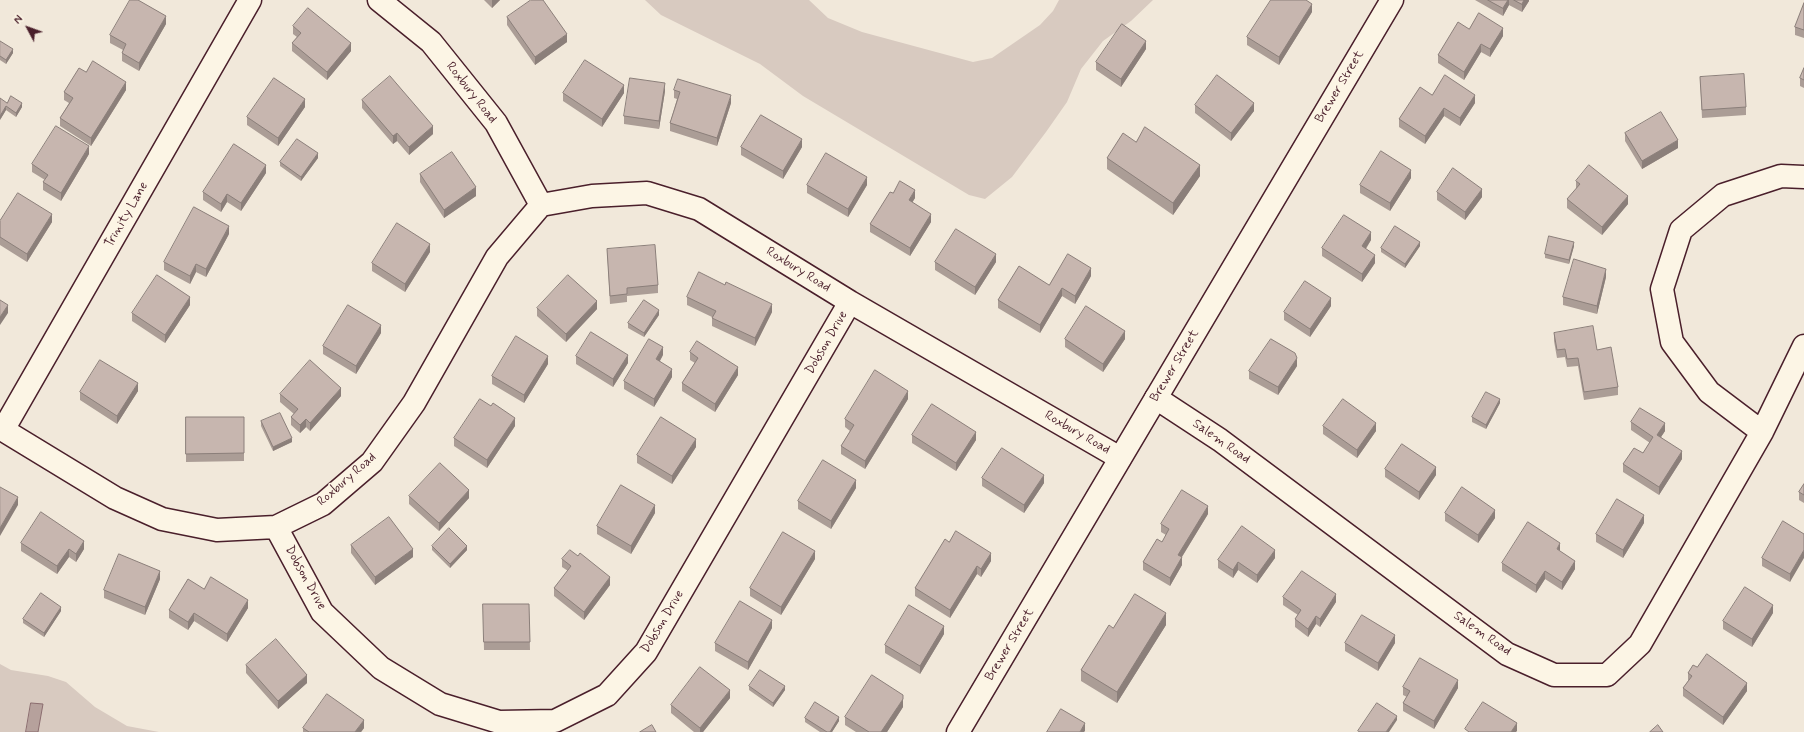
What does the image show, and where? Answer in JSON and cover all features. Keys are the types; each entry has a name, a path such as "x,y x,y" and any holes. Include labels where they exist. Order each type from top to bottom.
{"street":[{"name":"Trinity Lane","path":"2,429 250,0"},
{"name":"Roxbury Road","path":"379,0 431,42 491,118 541,205"},
{"name":"Brewer Street","path":"958,732 1392,0"},
{"path":"1762,432 1709,392 1672,342 1662,289 1681,230 1723,195 1781,176 1804,177"},
{"name":"Roxbury Road","path":"2,429 115,498 162,519 217,530 276,527 323,504 372,462 414,403 497,257 541,205 592,196 647,193 698,209 850,302 1120,458"},
{"name":"Dobson Drive","path":"276,527 322,612 381,668 440,704 499,722 555,721 607,695 646,652 850,302"},
{"name":"Salem Road","path":"1156,398 1220,440 1508,654 1554,675 1607,675 1640,644 1762,432 1804,346"}],"shaded area":[{"path":"645,0 809,0 828,18 862,32 973,62 992,58 1040,25 1053,11 1059,0 1153,0 1131,21 1103,41 1081,69 1067,102 1046,132 1012,177 985,199 969,195 803,96 760,64 661,15"},
{"path":"0,664 11,670 48,676 66,682 95,707 127,726 159,732 0,732"},
{"path":"31,703 43,704 38,732 26,732"}],"building":[{"path":"130,0 138,0 166,16 139,63 122,53 126,44 110,35"},
{"path":"531,0 543,0 567,34 535,57 507,17"},
{"path":"1271,0 1306,0 1312,4 1279,57 1247,37"},
{"path":"1488,0 1508,0 1503,8"},
{"path":"1514,0 1524,0 1522,4"},
{"path":"1804,3 1804,30 1795,27"},
{"path":"308,8 351,43 327,72 292,43 301,33 293,26"},
{"path":"1479,13 1503,28 1490,49 1481,44 1464,72 1438,55 1458,22 1469,29"},
{"path":"1122,24 1146,41 1121,79 1096,62"},
{"path":"0,41 13,49 6,60 0,56"},
{"path":"585,60 624,85 602,119 563,93"},
{"path":"93,61 126,82 91,138 60,118 73,98 64,92 79,68 86,72"},
{"path":"1804,68 1804,80 1800,78"},
{"path":"1744,74 1746,107 1702,110 1700,77"},
{"path":"1217,75 1254,103 1231,133 1195,105"},
{"path":"1445,75 1475,95 1460,118 1444,108 1425,136 1399,119 1420,87 1432,95"},
{"path":"390,76 433,126 409,147 397,133 393,136 362,100"},
{"path":"274,78 305,99 278,138 247,117"},
{"path":"630,78 665,83 659,121 624,116"},
{"path":"678,79 731,95 717,138 670,123 680,92 674,90"},
{"path":"11,96 22,103 16,113 6,106 0,116 0,98 7,103"},
{"path":"1661,112 1678,140 1642,161 1625,133"},
{"path":"761,115 802,139 783,171 741,147"},
{"path":"56,126 89,146 61,193 43,182 48,175 32,164"},
{"path":"1145,127 1200,165 1173,203 1107,158 1123,133 1136,142"},
{"path":"297,139 318,153 301,177 280,162"},
{"path":"234,144 266,165 241,203 227,194 221,204 203,192"},
{"path":"1381,151 1411,170 1390,203 1360,185"},
{"path":"452,152 476,187 444,210 420,174"},
{"path":"826,153 867,177 848,209 807,185"},
{"path":"1589,165 1628,196 1602,227 1567,199 1580,184 1576,181"},
{"path":"1453,168 1482,189 1465,212 1437,192"},
{"path":"900,181 915,190 909,200 931,214 910,248 870,224 890,192 893,193"},
{"path":"18,193 52,214 27,254 0,237 0,221"},
{"path":"194,207 229,226 206,269 196,264 190,276 164,262"},
{"path":"1344,215 1371,232 1362,246 1375,255 1362,274 1322,248"},
{"path":"397,223 430,244 405,284 372,263"},
{"path":"1395,226 1420,242 1405,264 1381,248"},
{"path":"956,229 996,254 975,287 935,262"},
{"path":"1549,236 1574,242 1569,260 1545,254"},
{"path":"655,245 658,285 627,288 627,294 610,296 607,249"},
{"path":"1068,254 1091,268 1075,296 1062,288 1040,325 998,300 1019,266 1049,285"},
{"path":"1574,259 1606,269 1597,306 1563,297"},
{"path":"699,272 725,285 726,282 772,304 755,338 712,318 716,311 687,297"},
{"path":"157,275 190,297 165,335 132,313"},
{"path":"568,275 597,301 566,334 537,308"},
{"path":"1305,281 1331,298 1310,329 1284,312"},
{"path":"0,300 8,305 0,317"},
{"path":"644,300 659,310 644,333 628,323"},
{"path":"348,305 381,325 356,366 323,346"},
{"path":"1086,306 1125,331 1103,364 1065,339"},
{"path":"1593,326 1597,350 1611,347 1618,387 1584,392 1578,358 1567,359 1565,349 1557,350 1554,333"},
{"path":"591,332 628,355 613,379 576,356"},
{"path":"516,336 548,356 524,395 492,376"},
{"path":"649,339 663,347 656,359 672,369 654,399 624,381"},
{"path":"1271,339 1295,353 1297,358 1278,387 1249,371"},
{"path":"697,341 738,367 715,404 682,383 698,358 690,352"},
{"path":"100,360 138,383 117,416 80,392"},
{"path":"310,360 341,388 310,423 306,419 300,425 291,417 298,409 280,394"},
{"path":"875,370 908,391 865,461 841,446 854,425 845,419"},
{"path":"1486,392 1500,399 1486,425 1472,417"},
{"path":"480,399 491,406 493,403 515,418 487,460 454,438"},
{"path":"1343,399 1376,423 1357,450 1323,426"},
{"path":"932,404 976,432 956,463 912,435"},
{"path":"1640,408 1665,423 1657,435 1682,451 1659,487 1623,464 1634,448 1643,453 1653,437 1631,422"},
{"path":"280,413 292,438 273,447 261,421"},
{"path":"186,417 244,417 244,453 186,454"},
{"path":"661,417 696,439 672,476 637,455"},
{"path":"1402,444 1436,467 1419,492 1385,469"},
{"path":"1002,448 1044,475 1024,505 982,478"},
{"path":"823,460 856,480 831,521 798,501"},
{"path":"440,463 469,490 439,523 409,496"},
{"path":"1804,484 1804,495 1799,492"},
{"path":"621,485 655,505 631,546 597,526"},
{"path":"0,487 18,497 0,528"},
{"path":"1462,487 1495,510 1478,535 1445,513"},
{"path":"1182,490 1208,506 1178,555 1182,557 1170,578 1143,562 1157,539 1162,542 1169,529 1161,524"},
{"path":"1617,499 1644,515 1623,550 1596,534"},
{"path":"41,512 84,541 76,554 69,549 57,566 21,543"},
{"path":"389,517 413,549 375,577 351,545"},
{"path":"1783,521 1804,534 1804,550 1790,574 1762,558"},
{"path":"1528,522 1560,543 1557,549 1575,561 1562,582 1545,571 1536,585 1502,563"},
{"path":"1242,526 1275,550 1257,575 1238,562 1233,570 1218,560"},
{"path":"449,528 467,546 450,564 432,546"},
{"path":"956,531 991,553 981,569 977,566 950,610 915,588 945,539 949,542"},
{"path":"783,532 815,551 781,607 750,588"},
{"path":"570,550 578,556 580,553 610,577 584,612 554,588 571,566 562,559"},
{"path":"119,554 160,571 145,607 104,590"},
{"path":"1302,571 1336,594 1320,619 1316,616 1308,629 1295,619 1301,610 1283,597"},
{"path":"211,577 248,600 227,634 194,613 188,622 169,610 188,579 204,589"},
{"path":"1745,587 1773,605 1752,639 1723,621"},
{"path":"41,593 61,607 44,633 23,619"},
{"path":"1135,594 1166,613 1117,692 1081,670 1109,625 1113,628"},
{"path":"740,601 772,620 748,662 715,643"},
{"path":"483,604 529,604 530,642 484,642"},
{"path":"909,605 944,626 920,666 885,645"},
{"path":"1362,615 1395,635 1378,663 1345,643"},
{"path":"276,639 307,675 278,701 246,665"},
{"path":"1707,654 1747,683 1723,717 1683,688 1692,676 1688,673 1693,665 1697,667"},
{"path":"1420,658 1458,680 1434,721 1403,703 1410,691 1403,687"},
{"path":"700,667 730,690 700,728 671,705"},
{"path":"760,670 785,686 773,703 749,686"},
{"path":"872,675 903,695 903,699 881,732 869,732 845,717"},
{"path":"327,694 364,720 355,732 309,732 303,728"},
{"path":"815,702 839,717 830,732 827,732 805,718"},
{"path":"1483,702 1517,723 1511,732 1469,732 1465,729"},
{"path":"1377,703 1397,716 1386,732 1358,731"},
{"path":"1061,709 1085,723 1080,732 1047,732"},
{"path":"652,725 656,732 640,732"},
{"path":"1658,725 1663,732 1650,732"}]}
